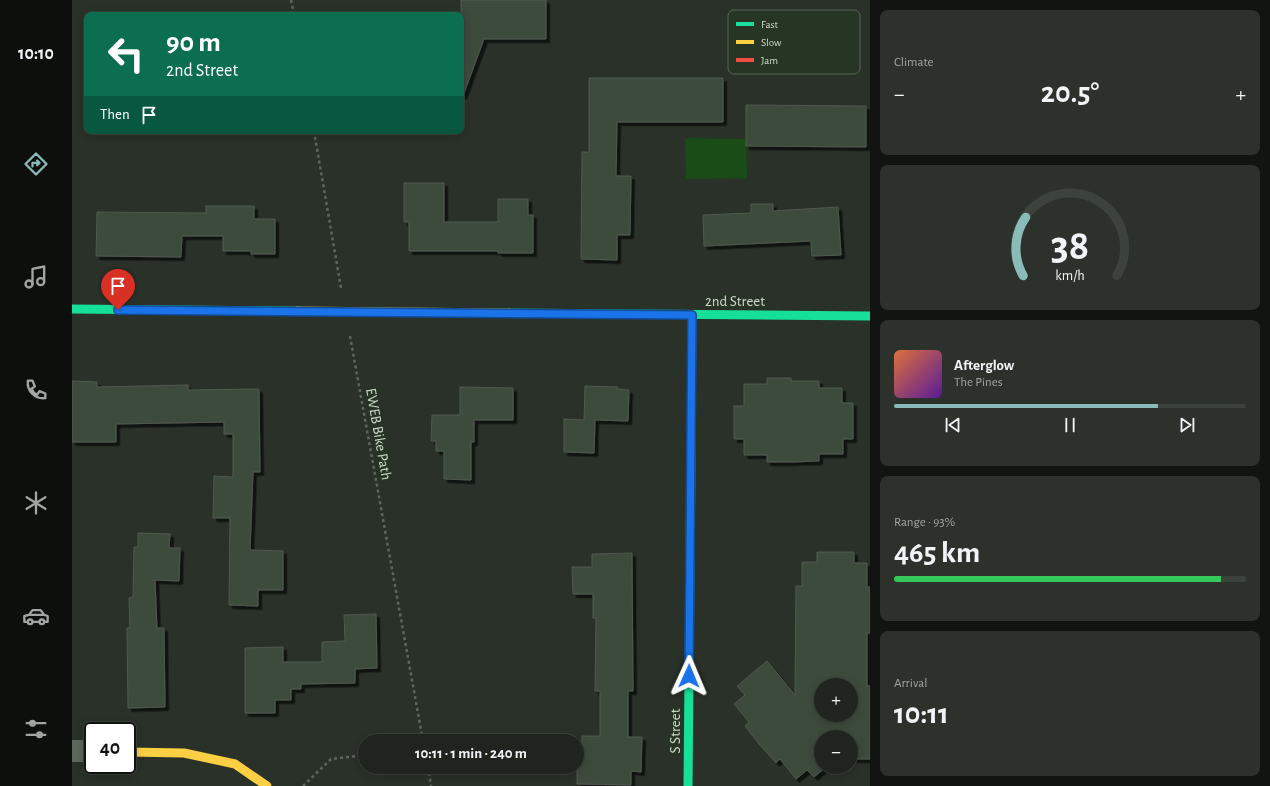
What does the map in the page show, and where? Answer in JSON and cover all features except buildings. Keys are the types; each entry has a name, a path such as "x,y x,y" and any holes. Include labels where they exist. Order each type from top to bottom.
{"street":[{"name":"2nd Street","path":"72,309 870,316"},
{"name":"S Street","path":"688,786 692,315"},
{"path":"72,751 84,751"},
{"path":"136,752 184,753 235,764 267,786"}],"path":[{"path":"291,0 293,12"},
{"name":"EWEB Bike Path","path":"315,134 422,734"},
{"path":"303,786 331,759 358,757"},
{"path":"429,774 431,786"}],"green space":[{"path":"685,138 746,139 747,178 686,179"}],"traffic: fast":[{"path":"72,309 297,311"},
{"path":"509,313 870,316"},
{"path":"688,786 691,458"}],"traffic: slow":[{"path":"297,311 509,313"},
{"path":"136,752 184,753 235,764 267,786"}],"traffic: jam":[{"path":"691,458 692,315"}],"route":[{"path":"118,310 692,315 689,676"}]}
